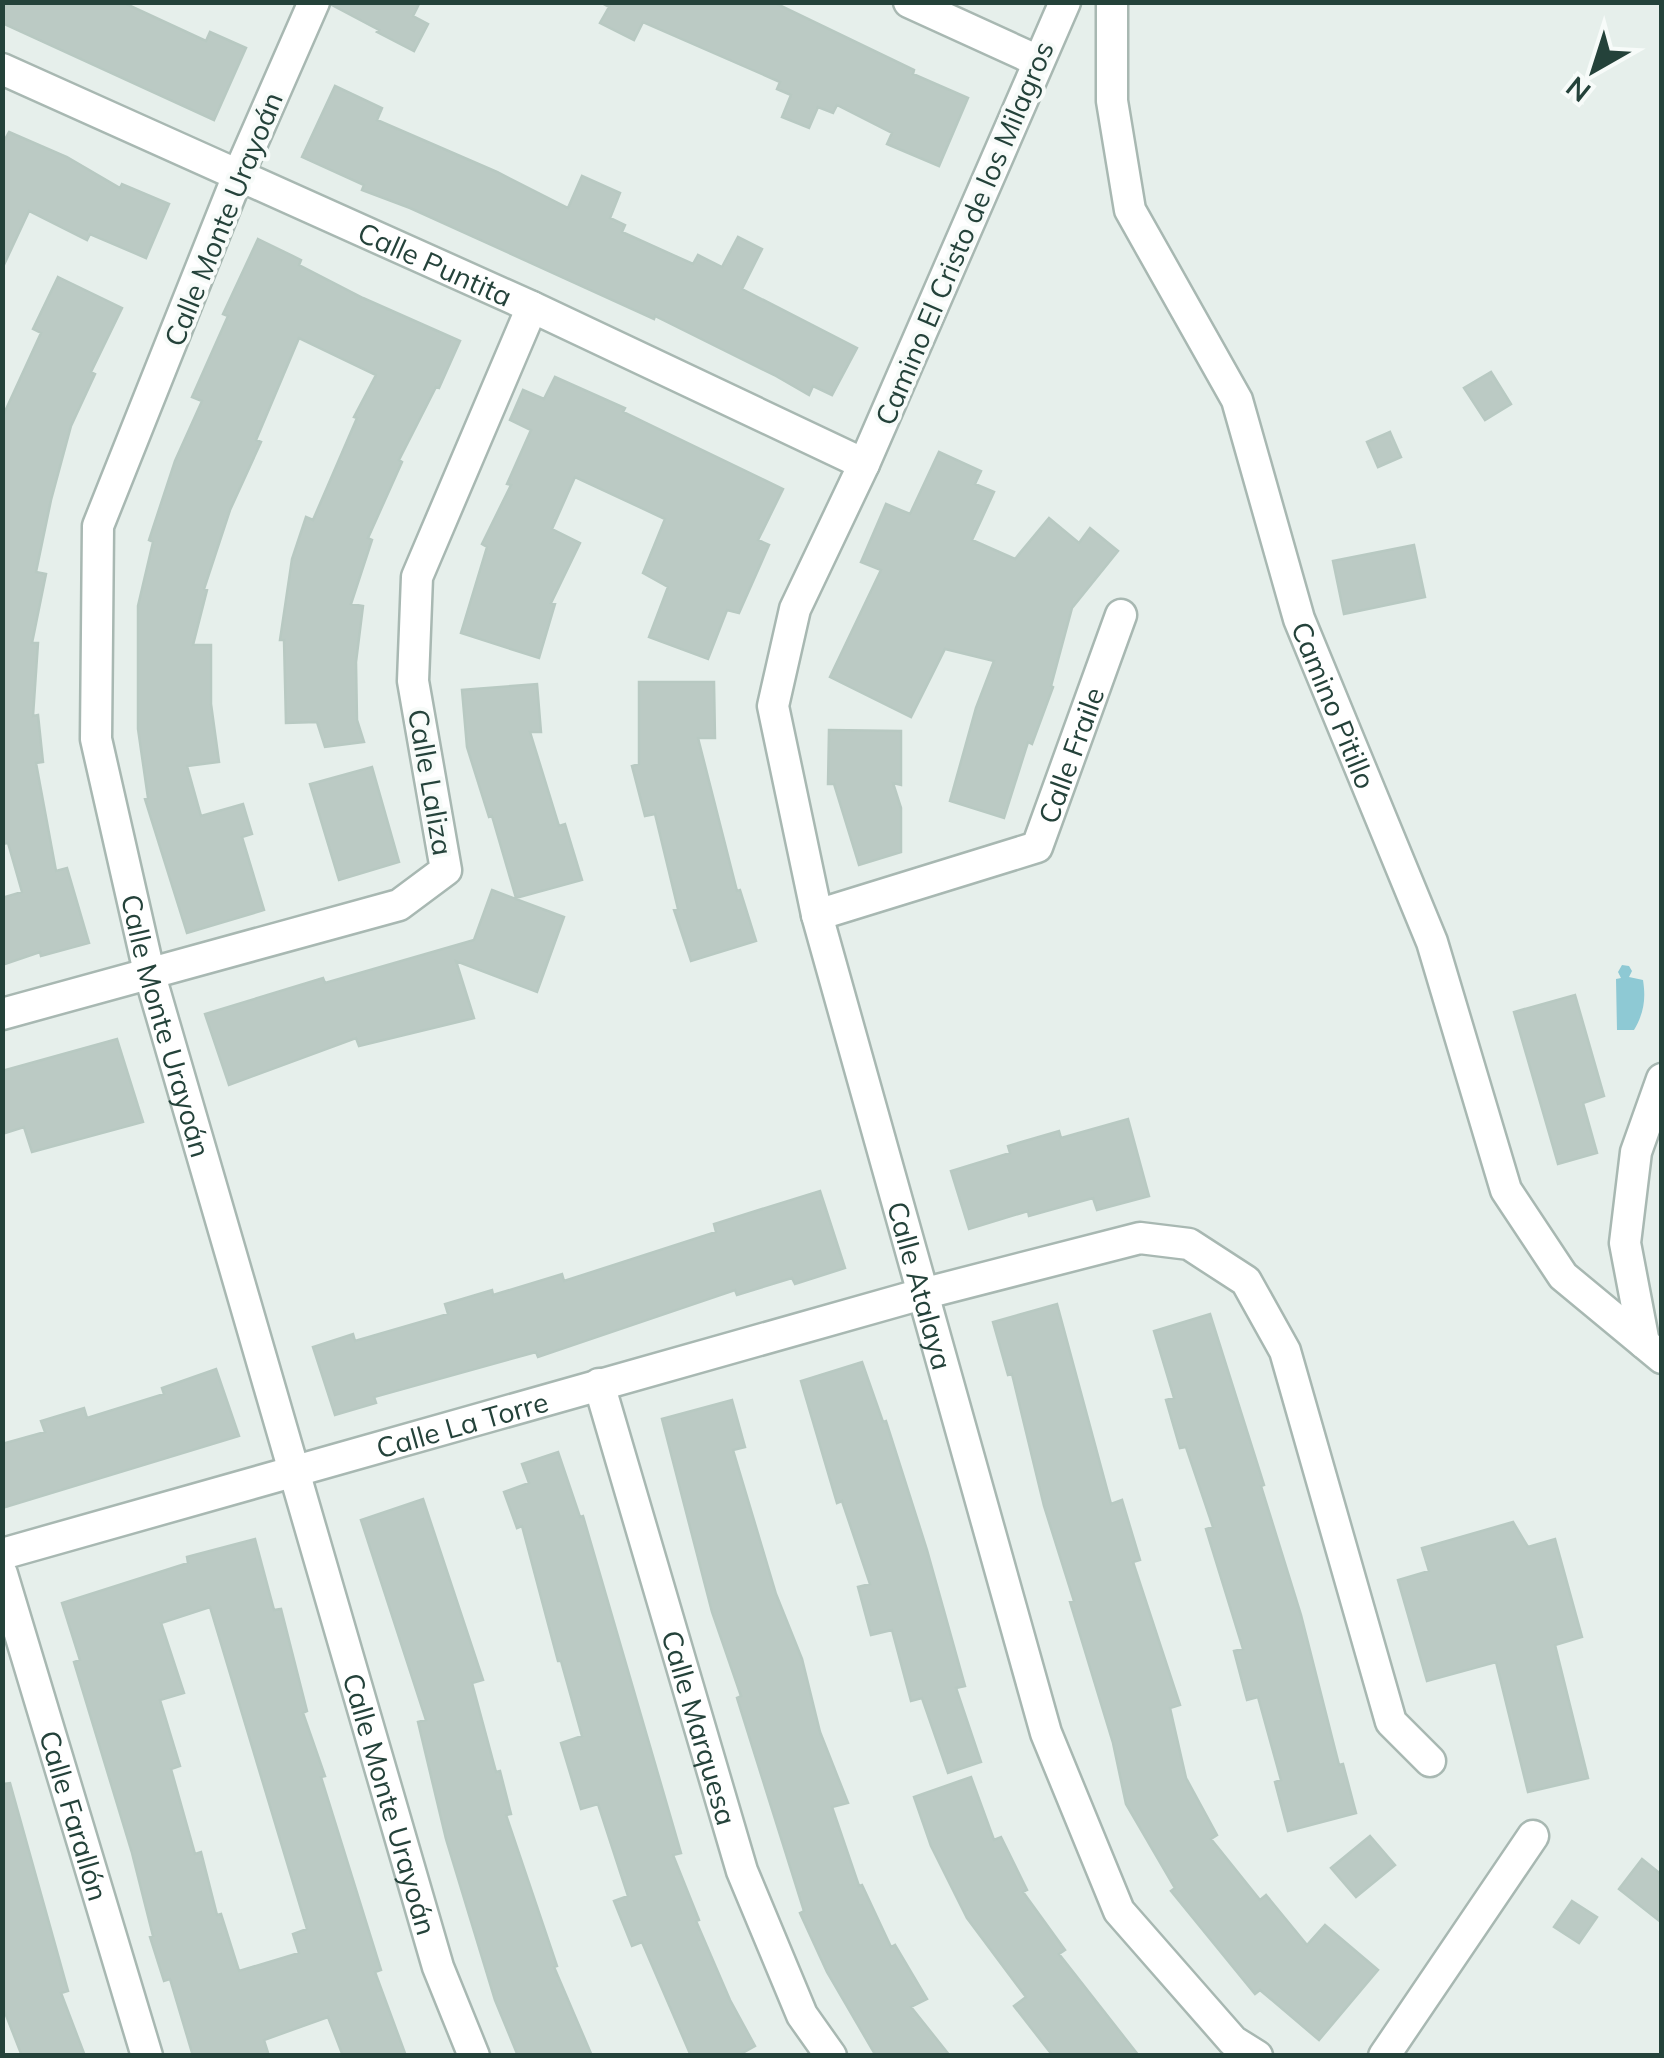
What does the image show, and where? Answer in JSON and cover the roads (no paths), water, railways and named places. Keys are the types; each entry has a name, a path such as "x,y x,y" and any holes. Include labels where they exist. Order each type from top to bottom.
{"street":[{"name":"Calle Monte Urayoán","path":"314,2 239,173 98,526 96,740 149,972 438,1967 474,2056"},
{"path":"909,2 1038,62"},
{"name":"Camino El Cristo de los Milagros","path":"864,464 1064,2"},
{"name":"Camino Pitillo","path":"1112,2 1112,100 1130,210 1237,400 1298,619 1432,942 1506,1190 1563,1276 1653,1350"},
{"name":"Calle Puntita","path":"2,69 532,307 864,464"},
{"name":"Calle Laliza","path":"2,1014 399,905 446,870 413,681 417,576 532,307"},
{"name":"Calle Atalaya","path":"864,464 795,609 773,706 817,915 1046,1733 1119,1911 1233,2041 1257,2056"},
{"name":"Calle Fraile","path":"817,915 1037,846 1121,615"},
{"path":"1653,1350 1625,1243 1636,1152 1662,1080"},
{"name":"Calle La Torre","path":"2,1554 922,1294 1140,1238 1189,1244 1246,1282 1285,1351 1391,1722 1430,1761"},
{"name":"Calle Marquesa","path":"599,1384 742,1871 802,2015 831,2056"},
{"name":"Calle Farallón","path":"2,1574 147,2056"},
{"path":"1384,2056 1533,1836"}],"water":[{"path":"1622,965 1632,971 1629,977 1643,980 1643,1006 1634,1030 1617,1030 1616,979 1621,978 1618,972"}]}
